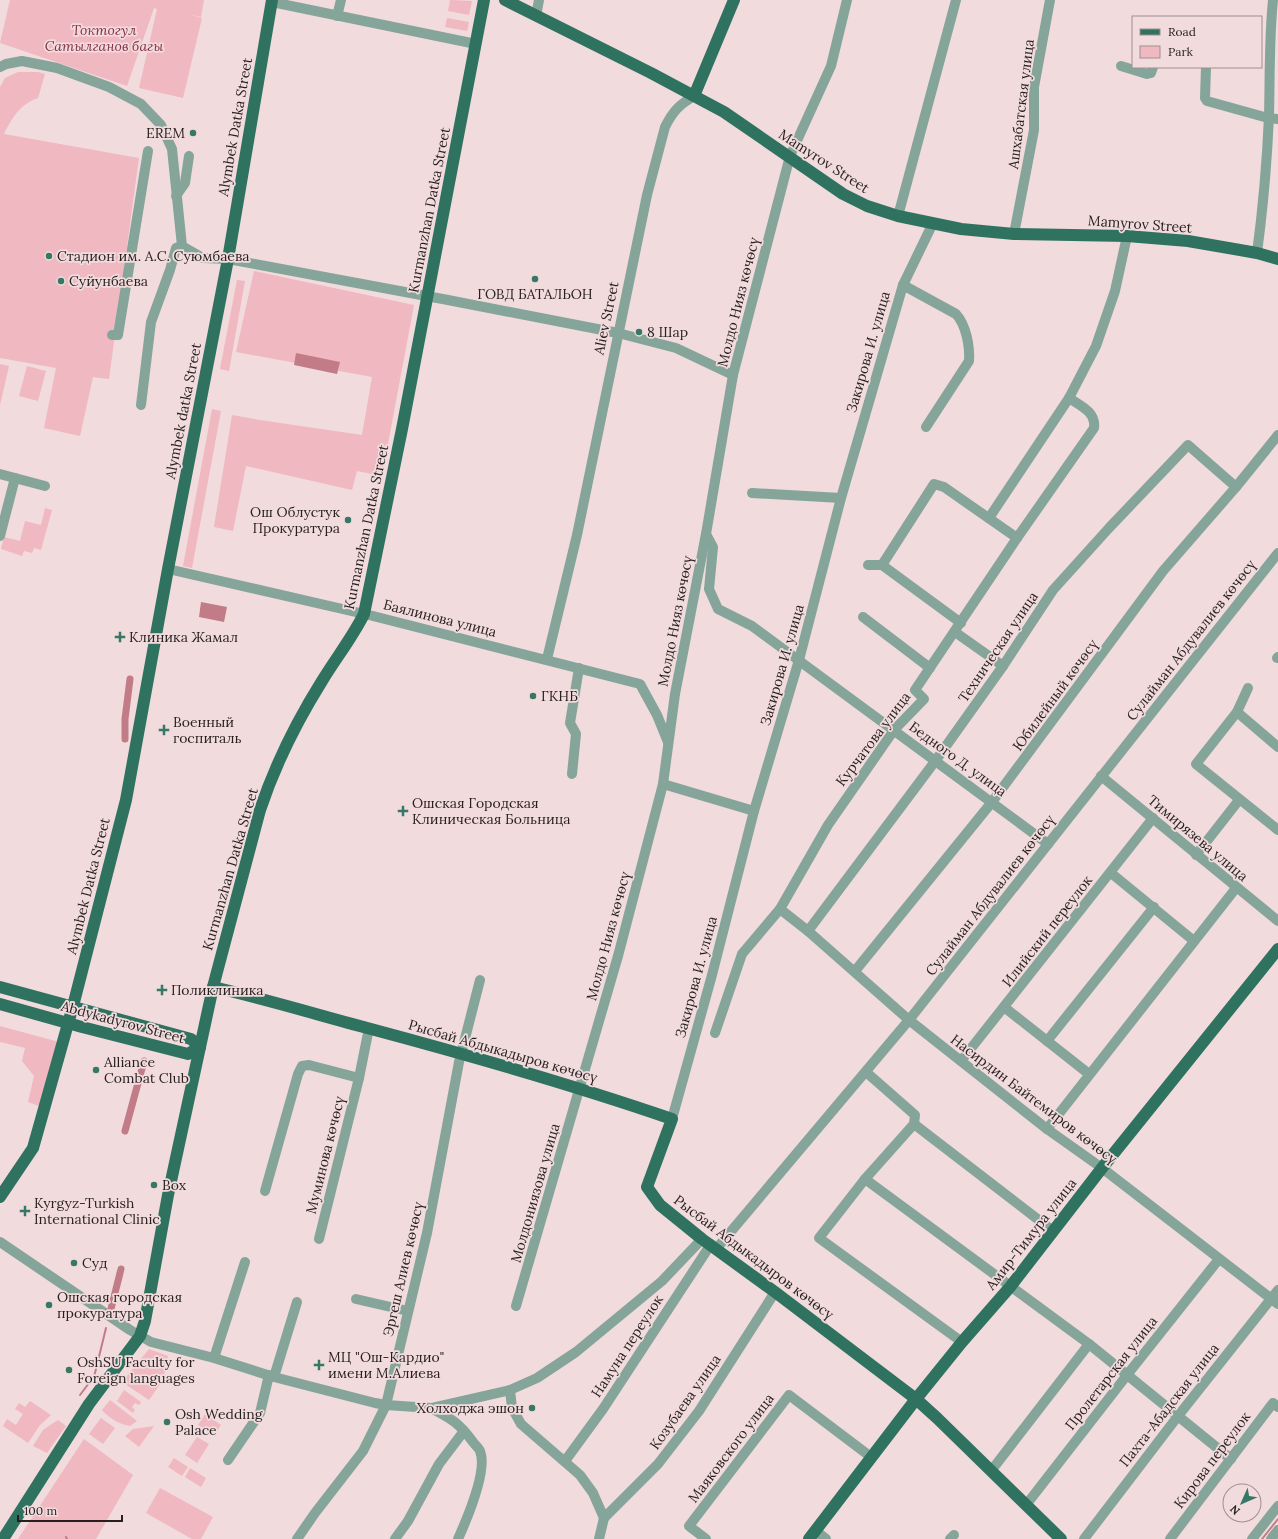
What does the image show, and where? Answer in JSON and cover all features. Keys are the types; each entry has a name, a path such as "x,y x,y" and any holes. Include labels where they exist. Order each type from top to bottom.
{"main road":[{"name":"Kurmanzhan Datka Street","path":"3,1539 89,1404 140,1336 145,1321 168,1195 213,988 267,789 297,725 322,680 354,634 364,614 428,296 484,0"},
{"name":"Mamyrov Street","path":"505,0 724,112 790,156 843,194 867,206 898,216 961,229 1014,234 1128,236 1188,241 1257,253 1278,259"},
{"path":"694,96 734,0"},
{"name":"Alymbek Datka Street","path":"228,259 272,1"},
{"name":"Alymbek datka Street","path":"168,569 228,259"},
{"name":"Alymbek Datka Street","path":"0,1197 33,1148 73,1006 126,800 168,569"},
{"name":"Амир-Тимура улица","path":"812,1535 916,1399 1010,1286 1102,1168 1278,949"},
{"name":"Abdykadyrov Street","path":"0,987 191,1039 200,1047 188,1054 0,1004"},
{"name":"Рысбай Абдыкадыров көчөсү","path":"213,988 462,1053 580,1088 672,1119 647,1187 660,1205 916,1399 1061,1539"}],"street":[{"path":"337,16 341,0"},
{"path":"536,16 539,0"},
{"path":"790,156 831,66 847,0"},
{"path":"898,216 956,0"},
{"name":"Ашхабатская улица","path":"1014,234 1034,130 1034,87 1050,0"},
{"path":"1257,253 1273,118 1271,19 1273,0"},
{"path":"272,1 337,16 476,44"},
{"path":"0,67 6,64 22,61 57,68 109,87 141,104 162,125 172,149 182,246"},
{"path":"1121,66 1147,74 1151,73 1153,68"},
{"path":"1206,68 1205,98 1207,101 1273,118"},
{"name":"Aliev Street","path":"547,659 577,535 647,195 665,127 670,116 677,107 694,96"},
{"path":"112,335 118,335 148,151"},
{"path":"176,196 185,183 189,156"},
{"name":"Молдо Нияз көчөсү","path":"580,1088 630,911 663,784 675,694 706,534 733,375 790,156"},
{"name":"Закирова И. улица","path":"672,1119 712,975 754,811 799,660 841,498 902,285 933,223"},
{"path":"989,518 1069,398 1096,346 1115,291 1128,236"},
{"path":"141,405 150,322 170,270 176,248 182,246 203,258 228,259 618,333 676,348 733,375"},
{"path":"902,285 956,314 961,320 970,353 968,362 926,427"},
{"name":"Курчатова улица","path":"715,1033 742,954 780,909 828,825 894,730 924,699 915,690 1017,538 1094,428 1095,421 1091,413 1069,398"},
{"name":"Юбилейный көчөсү","path":"854,971 992,802 1163,571 1236,487 1278,435"},
{"name":"Техническая улица","path":"808,931 936,760 1003,666 1054,590 1109,528 1188,445 1236,487"},
{"path":"0,474 45,486"},
{"path":"0,536 16,478"},
{"path":"882,565 934,484 944,487 1017,538"},
{"path":"752,493 841,498"},
{"name":"Бедного Д. улица","path":"706,534 713,547 709,589 718,609 752,626 936,760 1048,844"},
{"name":"Сулайман Абдувалиев көчөсү","path":"710,1244 866,1072 909,1020 1278,553"},
{"path":"868,565 882,565 961,623"},
{"name":"Баялинова улица","path":"168,569 364,614 547,659 640,684 657,715 668,743"},
{"path":"863,617 930,668"},
{"path":"955,632 1003,666"},
{"path":"572,774 576,734 570,723 579,668"},
{"path":"1248,688 1237,712 1196,764 1278,830"},
{"path":"1237,712 1278,747"},
{"name":"Тимирязева улица","path":"1101,776 1278,921"},
{"path":"663,784 754,811"},
{"path":"1196,855 1239,800"},
{"name":"Илийский переулок","path":"961,1061 1153,818"},
{"path":"1111,873 1194,941"},
{"path":"1047,1129 1236,888"},
{"path":"1047,1041 1154,907"},
{"name":"Насирдин Байтемиров көчөсү","path":"780,909 808,931 909,1020 1047,1129 1102,1168 1274,1301"},
{"name":"Эргеш Алиев көчөсү","path":"298,1539 315,1513 363,1451 386,1405 426,1233 462,1053 480,980"},
{"path":"1004,1007 1089,1074"},
{"name":"Муминова көчөсү","path":"318,1239 359,1078 369,1028"},
{"path":"264,1191 302,1066 309,1065 359,1078"},
{"path":"866,1072 915,1115 914,1124 865,1179 819,1238 962,1342"},
{"name":"Молдониязова улица","path":"516,1306 580,1088"},
{"path":"914,1124 1053,1231"},
{"path":"865,1179 1089,1344 1231,1459"},
{"path":"0,1242 151,1342 214,1358 272,1376 386,1405 431,1408 510,1390 537,1378 576,1352 662,1281 710,1244"},
{"name":"Намуна переулок","path":"565,1461 603,1409 710,1244"},
{"name":"Пролетарская улица","path":"1026,1505 1219,1259"},
{"path":"214,1358 245,1262"},
{"name":"Пахта-Абадская улица","path":"1084,1539 1178,1416 1274,1301 1278,1290"},
{"name":"Козубаева улица","path":"604,1518 658,1464 699,1412 775,1292"},
{"path":"356,1299 408,1311"},
{"path":"228,1460 260,1413 297,1302"},
{"path":"991,1471 1089,1344"},
{"path":"510,1390 512,1408 521,1424 580,1475 593,1493 604,1518 599,1539"},
{"name":"Маяковского улица","path":"706,1539 689,1526 789,1395 871,1457"},
{"name":"Кирова переулок","path":"1170,1539 1273,1403 1278,1407"},
{"path":"431,1408 453,1419 480,1451 482,1459 475,1497 458,1539"},
{"path":"395,1539 408,1521 439,1464 464,1431"},
{"path":"1252,1539 1278,1506"},
{"path":"1271,1539 1278,1530"},
{"path":"812,1535 826,1539"}],"green space":[{"name":"Токтогул Сатылганов багы","path":"10,0 204,0 201,17 187,14 202,18 183,98 139,88 157,9 154,8 127,86 0,43"},
{"path":"450,0 472,1 469,15 448,11"},
{"path":"447,18 469,22 467,31 445,27"},
{"name":"Суйунбаева","path":"18,72 38,72 45,74 38,98 26,104 17,112 4,134 139,158 109,379 93,377 80,436 44,428 56,368 0,358 0,87 5,78"},
{"path":"254,271 414,305 382,476 357,471 352,490 246,466 233,531 214,527 232,415 362,435 372,377 236,352"},
{"path":"237,280 245,281 229,371 220,369"},
{"path":"0,364 9,366 0,405"},
{"path":"27,366 46,371 38,401 19,396"},
{"path":"212,409 221,411 192,568 183,566"},
{"path":"45,508 52,510 41,550 34,548 32,553 24,551 22,556 1,549 4,537 20,541 25,521 41,525"},
{"path":"0,1026 59,1042 39,1106 28,1102 34,1076 22,1061 25,1048 0,1042"},
{"path":"149,1349 168,1356 163,1380 149,1400 122,1382"},
{"path":"124,1390 141,1402 139,1405 135,1403 132,1407 135,1410 133,1413 117,1401"},
{"path":"110,1400 137,1421 130,1426 122,1424 108,1416 102,1410"},
{"path":"30,1401 51,1415 40,1425 28,1443 3,1426 7,1419 16,1425 23,1414 15,1409 19,1403 25,1407"},
{"path":"205,1414 221,1425 214,1435 198,1425"},
{"path":"101,1418 115,1428 103,1444 89,1434"},
{"path":"58,1420 66,1426 47,1453 33,1446 43,1430"},
{"path":"154,1426 139,1447 125,1436 133,1429"},
{"path":"197,1437 209,1444 197,1463 185,1455"},
{"path":"84,1439 133,1475 96,1539 18,1539"},
{"path":"174,1458 188,1467 182,1476 168,1467"},
{"path":"190,1468 206,1478 201,1487 185,1477"},
{"path":"160,1488 213,1517 201,1539 192,1539 146,1513"}],"shaded area":[{"path":"296,353 340,362 337,374 294,365"},
{"path":"201,602 227,607 224,622 199,617"}],"waterway":[{"path":"125,739 125,719 130,679"},
{"path":"125,1131 144,1061"},
{"path":"110,1313 121,1269"},
{"path":"94,1377 106,1328"},
{"path":"80,1395 89,1383"},
{"path":"1262,1539 1278,1519"}],"place":[{"name":"EREM","path":"193,133"},
{"name":"Стадион им. А.С. Суюмбаева","path":"49,256"},
{"name":"ГОВД БАТАЛЬОН","path":"535,279"},
{"name":"Суйунбаева","path":"61,281"},
{"name":"8 Шар","path":"639,332"},
{"name":"Ош Облустук Прокуратура","path":"348,520"},
{"name":"Клиника Жамал","path":"120,637"},
{"name":"ГКНБ","path":"533,696"},
{"name":"Военный госпиталь","path":"164,730"},
{"name":"Ошская Городская Клиническая Больница","path":"403,811"},
{"name":"Поликлиника","path":"162,990"},
{"name":"Alliance Combat Club","path":"96,1070"},
{"name":"Box","path":"154,1185"},
{"name":"Kyrgyz-Turkish International Clinic","path":"25,1211"},
{"name":"Суд","path":"74,1263"},
{"name":"Ошская городская прокуратура","path":"49,1305"},
{"name":"МЦ \"Ош-Кардио\" имени М.Алиева","path":"319,1365"},
{"name":"OshSU Faculty for Foreign languages","path":"69,1370"},
{"name":"Холходжа эшон","path":"532,1408"},
{"name":"Osh Wedding Palace","path":"167,1422"}]}
